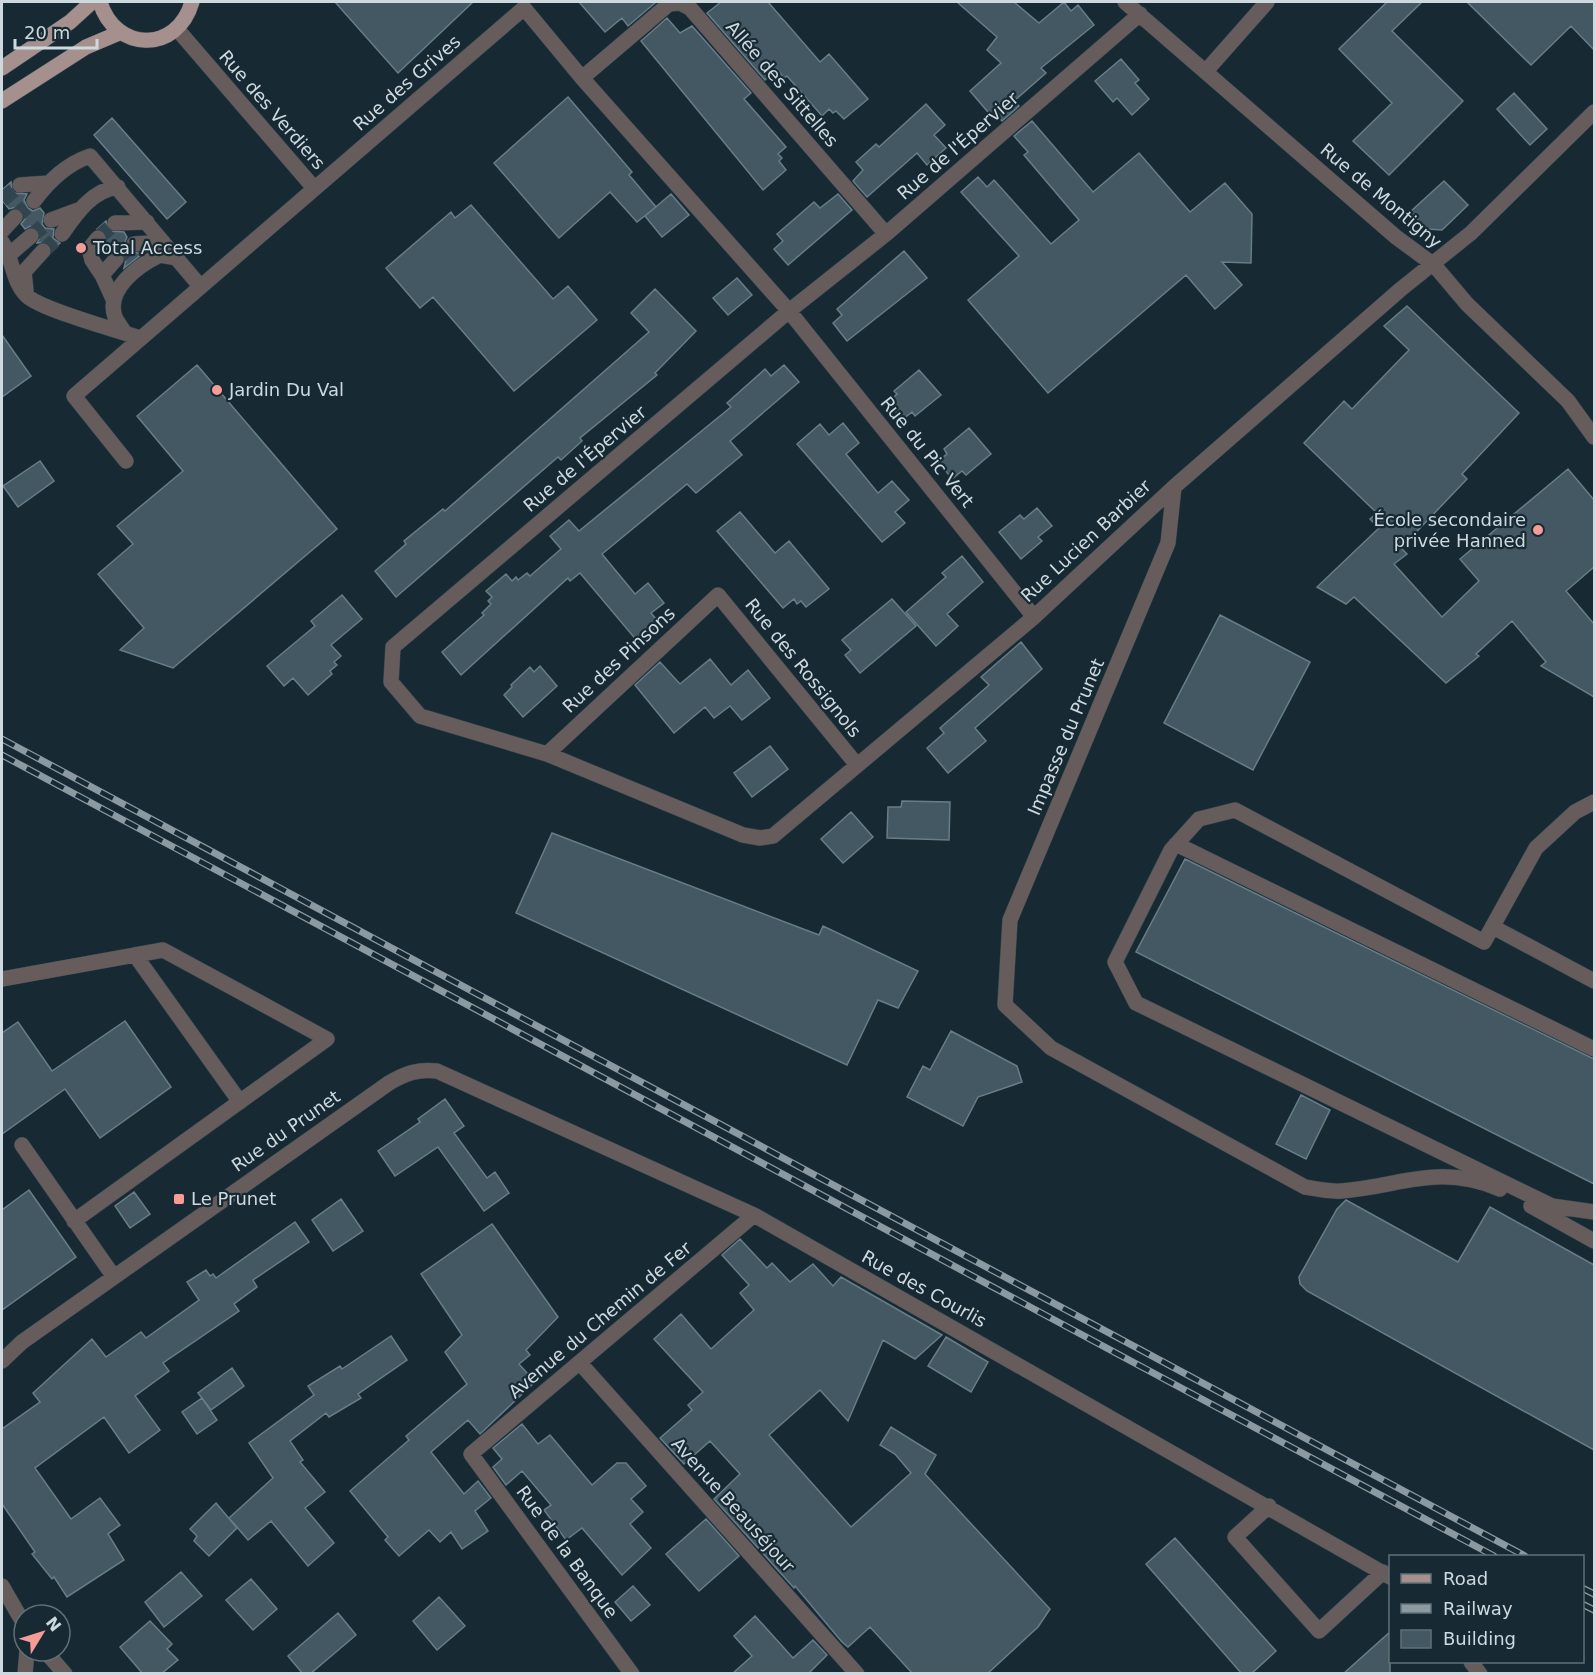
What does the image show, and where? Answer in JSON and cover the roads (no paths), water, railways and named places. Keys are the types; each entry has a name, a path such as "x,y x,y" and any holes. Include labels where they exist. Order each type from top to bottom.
{"main road":[{"path":"2,68 70,22 92,2"},
{"path":"100,2 105,17 119,33 139,40 159,39 177,29 188,15 192,2"},
{"path":"2,101 86,47 119,33"}],"street":[{"name":"Rue de Montigny","path":"1125,2 1396,237 1434,265 1467,304 1568,401 1594,437"},
{"path":"1206,71 1267,2"},
{"name":"Allée des Sittelles","path":"582,78 669,4 680,3 690,8 886,234"},
{"name":"Rue des Grives","path":"126,461 74,396 133,336 200,286 525,5 582,78 789,311"},
{"name":"Rue de l'Épervier","path":"760,838 744,835 547,754 420,716 391,682 393,647 789,311 886,234 1140,14"},
{"name":"Rue des Verdiers","path":"177,29 314,188"},
{"name":"Rue Lucien Barbier","path":"760,838 772,836 1034,617 1174,487 1401,289 1434,265 1471,233 1594,112"},
{"path":"34,201 48,183 75,161 90,156 200,286"},
{"path":"20,184 48,183"},
{"path":"62,234 78,210 105,188 118,187"},
{"path":"51,220 78,210"},
{"path":"2,231 15,217"},
{"path":"115,223 147,222"},
{"path":"31,236 6,248 13,273 26,296 42,305 133,336"},
{"path":"98,238 89,249 92,260 113,299 115,317 133,336"},
{"path":"134,244 164,242"},
{"path":"26,296 24,272 43,251"},
{"path":"113,299 122,283 150,260 160,255 177,258"},
{"path":"102,275 116,259"},
{"name":"Rue du Pic Vert","path":"789,311 1034,617"},
{"name":"Impasse du Prunet","path":"1174,487 1168,543 1010,920 1005,1005 1051,1048 1305,1187 1340,1191 1433,1175 1466,1179 1498,1188 1594,1241"},
{"name":"Rue des Pinsons","path":"547,754 718,596"},
{"name":"Rue des Rossignols","path":"718,596 857,765"},
{"path":"1594,802 1575,812 1536,848 1484,942 1235,810 1199,819 1176,844 1115,962 1136,1003 1552,1206 1594,1212"},
{"path":"1176,844 1594,1049"},
{"path":"1493,927 1594,981"},
{"path":"2,979 163,950 327,1039 74,1221"},
{"path":"135,955 240,1102"},
{"name":"Rue des Courlis","path":"422,1069 450,1075 754,1215 1387,1574"},
{"name":"Rue du Prunet","path":"2,1361 22,1342 389,1083 406,1073 422,1069"},
{"path":"22,1145 114,1277"},
{"name":"Avenue du Chemin de Fer","path":"471,1454 754,1215"},
{"name":"Avenue Beauséjour","path":"580,1363 857,1674"},
{"name":"Rue de la Banque","path":"471,1454 632,1674"},
{"path":"1269,1506 1235,1537 1318,1631 1387,1574"},
{"path":"2,1586 12,1603"}],"tunnel":[{"path":"2,200 20,185"},
{"path":"15,217 34,201"},
{"path":"31,236 51,220"},
{"path":"98,238 115,223"},
{"path":"43,251 62,234"},
{"path":"116,259 134,244"}],"railway":[{"path":"2,739 1523,1555"},
{"path":"2,755 1492,1555"},
{"path":"1584,1589 1594,1594"},
{"path":"1584,1605 1594,1610"}],"place":[{"name":"Total Access","path":"81,248"},
{"name":"Jardin Du Val","path":"217,390"},
{"name":"École secondaire privée Hanned","path":"1538,530"},
{"name":"Le Prunet","path":"179,1199"}]}
